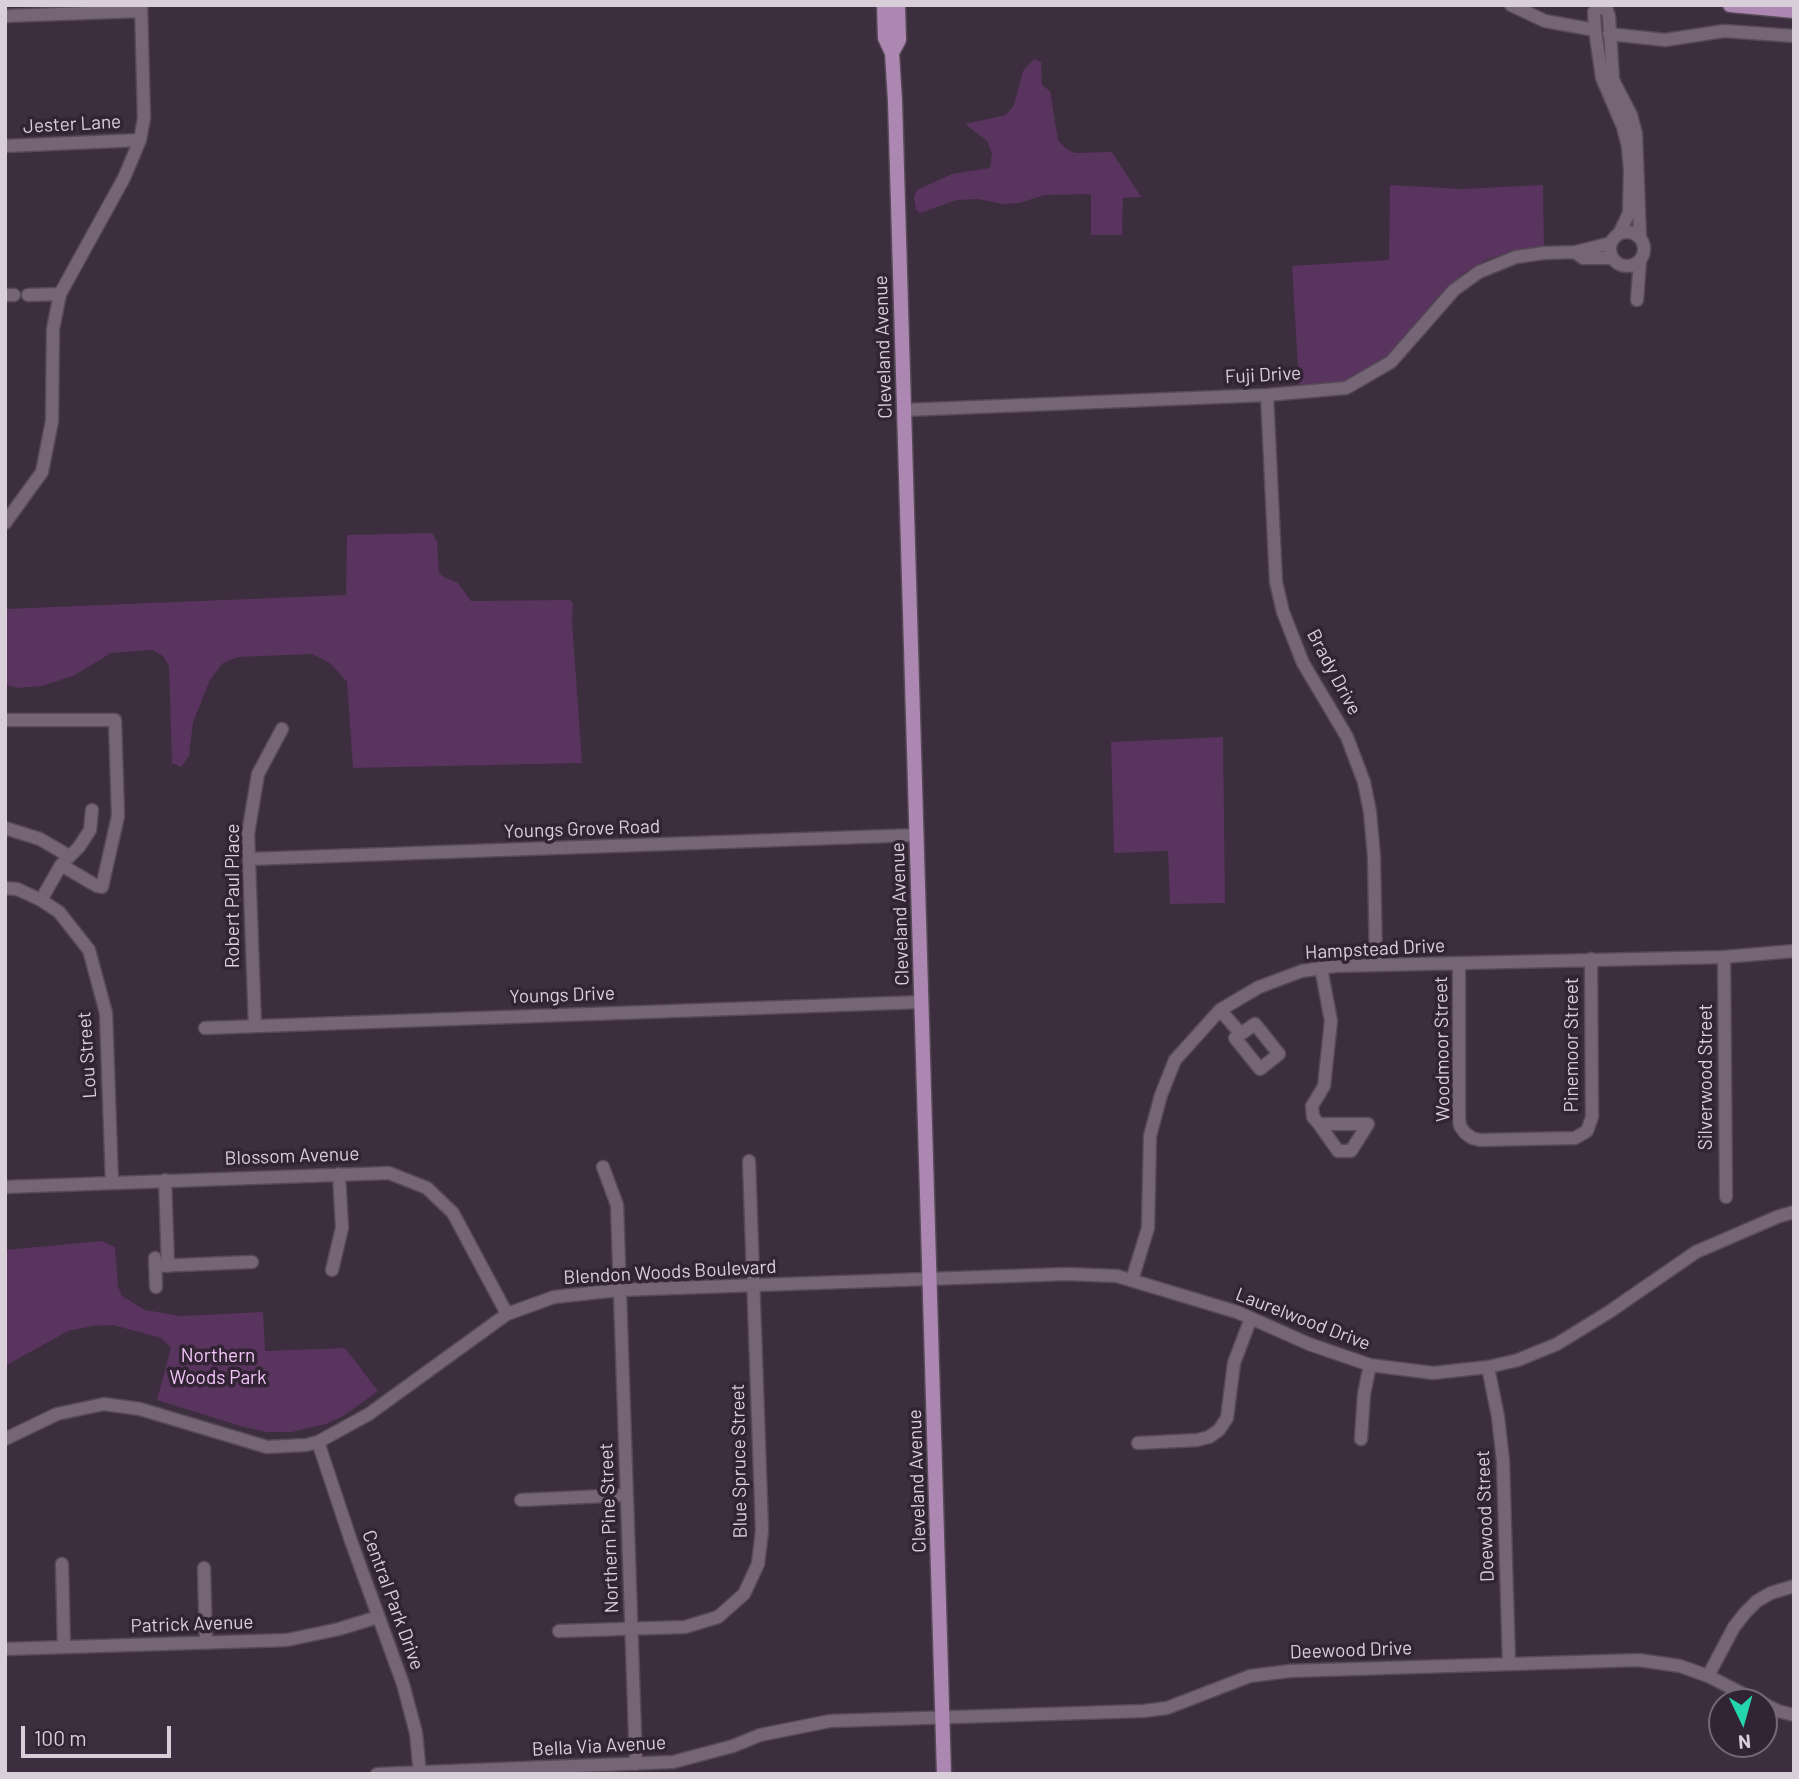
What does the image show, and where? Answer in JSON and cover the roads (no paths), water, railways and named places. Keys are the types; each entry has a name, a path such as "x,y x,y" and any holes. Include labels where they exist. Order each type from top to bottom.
{"main road":[{"name":"Cleveland Avenue","path":"884,5 884,38 892,53 905,410 944,1774"},
{"name":"Cleveland Avenue","path":"892,53 899,40 898,5"},
{"path":"1730,5 1794,12"}],"street":[{"path":"1511,5 1545,21 1594,30"},
{"path":"1637,300 1640,260 1644,251 1640,238 1636,134 1631,115 1613,80 1609,16 1604,5 1594,12 1594,30 1605,88 1623,127 1628,147 1629,213 1615,238 1612,258 1625,266 1638,286"},
{"path":"5,16 38,10 141,8 144,118 140,140 124,178 60,295 52,329 52,421 42,472 5,523"},
{"path":"1609,34 1665,40 1724,31 1794,36"},
{"name":"Jester Lane","path":"5,146 140,140"},
{"path":"1615,238 1630,232 1640,238"},
{"name":"Fuji Drive","path":"905,410 1267,395 1346,387 1391,362 1454,290 1479,272 1516,257 1575,252 1615,238"},
{"name":"Fuji Drive","path":"1575,252 1583,258 1612,258"},
{"path":"1625,266 1640,260"},
{"path":"28,295 60,295"},
{"name":"Brady Drive","path":"1267,395 1276,582 1283,612 1303,663 1347,737 1364,782 1374,857 1377,964"},
{"path":"5,720 115,720 118,816 102,887 97,886 40,839 5,828"},
{"name":"Robert Paul Place","path":"255,1026 248,834 258,774 282,729"},
{"path":"41,900 65,861 79,847 90,830 92,810"},
{"name":"Youngs Grove Road","path":"249,859 917,835"},
{"name":"Lou Street","path":"5,888 17,889 59,912 89,950 106,1013 112,1183"},
{"name":"Hampstead Drive","path":"1132,1280 1148,1228 1150,1136 1161,1095 1175,1060 1220,1010 1273,981 1302,971 1377,964 1724,957 1794,951"},
{"name":"Silverwood Street","path":"1724,957 1726,1197"},
{"name":"Pinemoor Street","path":"1465,1133 1480,1140 1574,1138 1587,1131 1592,1117 1591,959"},
{"name":"Woodmoor Street","path":"1459,963 1459,1118 1465,1133"},
{"path":"1319,1124 1313,1116 1312,1106 1324,1086 1331,1021 1321,968"},
{"name":"Youngs Drive","path":"205,1028 922,1002"},
{"path":"1220,1010 1241,1034"},
{"name":"Blue Spruce Street","path":"559,1631 685,1627 718,1616 744,1594 758,1564 761,1531 749,1161"},
{"name":"Northern Pine Street","path":"603,1167 617,1205 636,1764"},
{"name":"Blossom Avenue","path":"5,1187 388,1173 427,1188 453,1213 507,1314"},
{"path":"332,1270 342,1228 339,1174"},
{"path":"165,1181 168,1266"},
{"name":"Laurelwood Drive","path":"930,1280 1067,1274 1118,1276 1251,1318 1309,1344 1370,1366 1433,1373 1488,1367 1518,1360 1557,1344 1696,1252 1794,1212"},
{"path":"156,1287 155,1262 168,1266 252,1262"},
{"name":"Blendon Woods Boulevard","path":"5,1438 57,1415 104,1405 140,1409 267,1447 295,1448 318,1442 369,1414 507,1314 554,1297 619,1290 930,1280"},
{"path":"1138,1443 1197,1440 1209,1437 1219,1430 1227,1418 1234,1363 1251,1318"},
{"path":"1361,1439 1364,1394 1370,1366"},
{"name":"Doewood Street","path":"1488,1367 1503,1461 1509,1664"},
{"name":"Central Park Drive","path":"318,1442 403,1684 416,1733 420,1773"},
{"path":"521,1500 626,1495"},
{"path":"62,1564 64,1647"},
{"path":"204,1568 206,1643"},
{"path":"1708,1676 1745,1612 1771,1593 1794,1586"},
{"name":"Patrick Avenue","path":"5,1649 287,1640 378,1617"},
{"name":"Deewood Drive","path":"943,1716 1143,1711 1167,1708 1239,1679 1268,1673 1509,1664 1639,1660 1661,1662 1708,1676 1732,1688"},
{"name":"Bella Via Avenue","path":"377,1774 673,1762 733,1746 760,1735 831,1721 943,1716"}],"park label":[{"name":"Northern Woods Park","path":"218,1367"}]}
